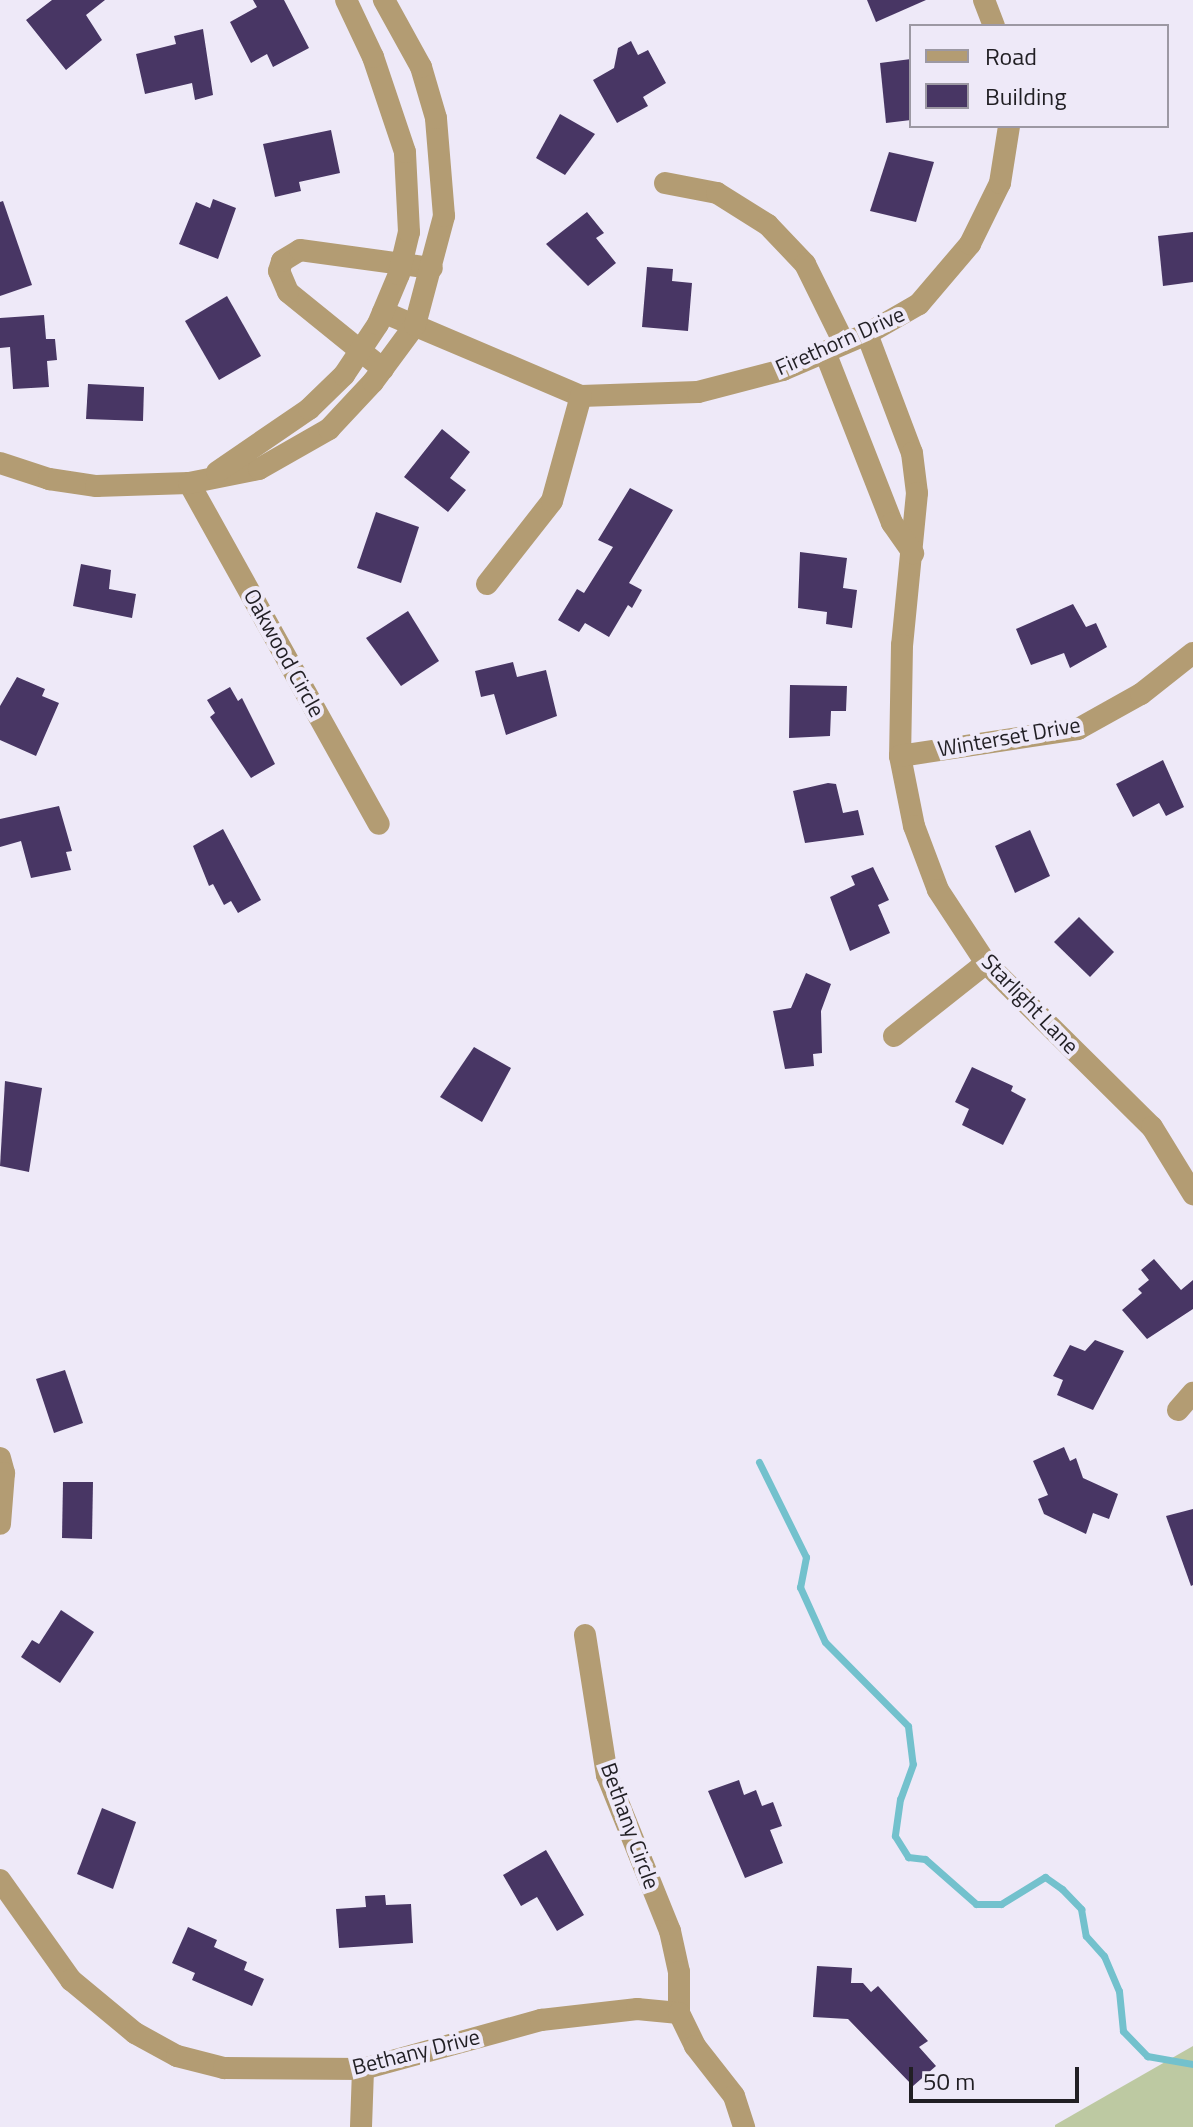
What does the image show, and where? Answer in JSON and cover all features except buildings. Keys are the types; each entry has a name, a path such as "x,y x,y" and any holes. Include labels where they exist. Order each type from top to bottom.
{"street":[{"path":"199,480 309,409 360,351 383,312 402,262 409,232 405,152 373,57 346,0"},
{"path":"0,463 49,479 96,486 199,480 259,469 329,429 383,369 415,325 444,216 436,118 421,67 384,0"},
{"path":"984,0 993,24"},
{"name":"Firethorn Drive","path":"383,312 581,396 638,398 698,392 834,348 867,334 919,304 970,244 1000,183 1009,128"},
{"path":"665,183 717,193 768,225 805,264 892,523 913,553"},
{"path":"383,369 288,292 279,271 282,261 300,250 432,268"},
{"name":"Starlight Lane","path":"867,334 912,453 917,493 902,645 900,756 914,826 938,890 986,963 1152,1127 1193,1194"},
{"path":"487,584 552,501 581,396"},
{"name":"Oakwood Circle","path":"199,480 379,824"},
{"name":"Winterset Drive","path":"900,756 1078,729 1141,694 1193,653"},
{"path":"894,1036 986,963"},
{"path":"0,1458 4,1473 0,1524"},
{"name":"Bethany Circle","path":"585,1635 607,1775 670,1931 679,1972 679,2013"},
{"name":"Bethany Drive","path":"0,1880 71,1980 135,2033 177,2056 224,2068 363,2069 541,2020 637,2009 679,2013"},
{"path":"679,2013 695,2046 734,2096 744,2127"},
{"path":"361,2127 363,2069"}],"green space":[{"path":"1193,2046 1193,2127 1055,2127 1055,2125"}],"waterway":[{"path":"759,1462 806,1557 800,1587 825,1642 908,1726 913,1764 900,1799 895,1836 908,1857 925,1859 976,1904 1001,1904 1045,1877 1062,1889 1081,1909 1086,1936 1104,1956 1119,1991 1123,2031 1147,2056 1193,2064"}]}
